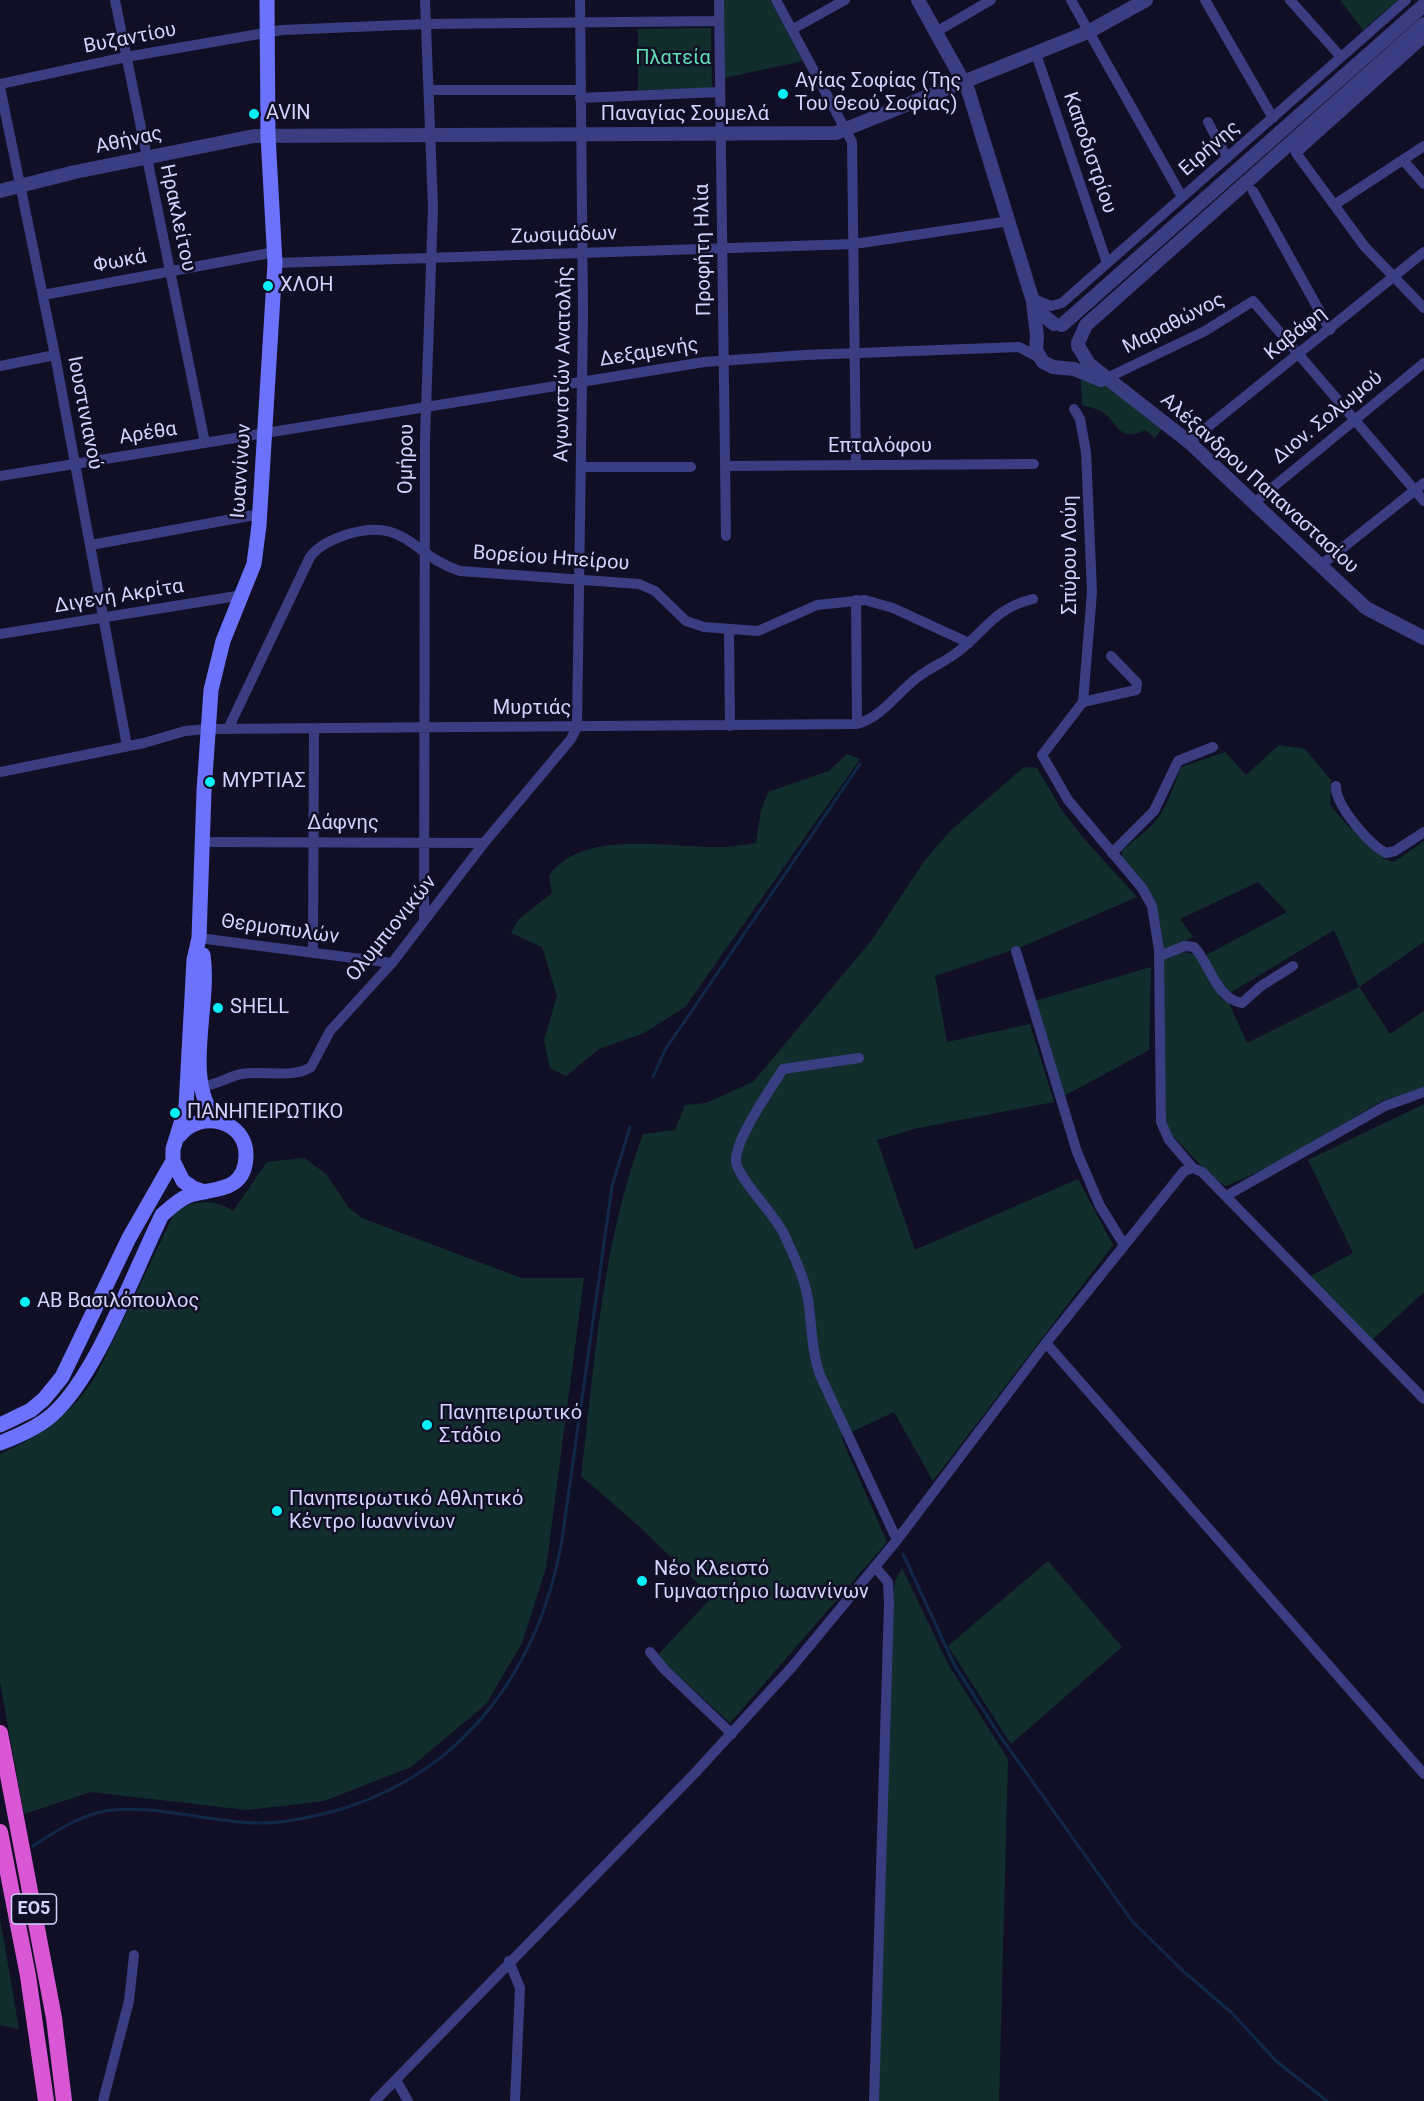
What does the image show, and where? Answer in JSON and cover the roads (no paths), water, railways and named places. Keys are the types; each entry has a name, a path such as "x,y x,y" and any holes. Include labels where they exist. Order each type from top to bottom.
{"highway":[{"name":"ΕΟ5","path":"0,1733 52,2007 64,2101"},
{"name":"ΕΟ5","path":"0,1832 5,1886 37,2027 46,2101"}],"main road":[{"name":"Ιωαννίνων","path":"199,938 207,729 216,662 243,595 256,554 266,433 275,257 268,136 267,0"},
{"path":"199,938 204,975 201,1086 206,1107 216,1120"},
{"path":"0,1425 31,1410 62,1377 129,1239 173,1161 186,1107 194,960 199,938"},
{"path":"0,1443 40,1425 66,1400 90,1365 162,1215 185,1197 229,1187 244,1167 244,1143 228,1124 216,1120 194,1123 177,1138"},
{"path":"173,1161 183,1181 205,1192"}],"street":[{"name":"Ηρακλείτου","path":"115,0 205,443"},
{"name":"Ομήρου","path":"424,919 424,550 426,407 432,258 431,135 425,0"},
{"name":"Αγωνιστών Ανατολής","path":"577,727 583,253 580,0"},
{"name":"Προφήτη Ηλία","path":"719,0 726,536"},
{"path":"776,0 848,130 852,142 856,465"},
{"path":"793,29 845,0"},
{"path":"918,0 965,83 1010,221 1032,298 1038,357 1048,366 1062,366 1112,382"},
{"path":"936,32 991,0"},
{"path":"1071,0 1182,197"},
{"path":"1205,0 1273,118"},
{"path":"1290,0 1340,56"},
{"name":"Ειρήνης","path":"1032,298 1051,306 1062,303 1406,0"},
{"name":"Παναγίας Σουμελά","path":"268,136 832,134 848,130 1088,32 1144,1"},
{"path":"1037,336 1047,326 1058,325 1424,5"},
{"name":"Βυζαντίου","path":"0,86 126,57 267,32 425,24 719,21"},
{"path":"1062,366 1073,359 1086,325 1424,24"},
{"path":"1424,38 1296,153 1365,247 1392,278 1424,308"},
{"name":"Καποδιστρίου","path":"1036,54 1107,262"},
{"name":"Ιουστινιανού","path":"0,86 76,464 127,746"},
{"path":"429,90 580,94 719,92"},
{"path":"1208,122 1227,158"},
{"name":"Αθήνας","path":"0,191 242,138 268,136"},
{"path":"1334,205 1424,146"},
{"path":"1403,160 1424,184"},
{"path":"1253,191 1330,330"},
{"name":"Ζωσιμάδων","path":"275,257 432,258 854,244 1010,221"},
{"name":"Καβάφη","path":"1189,442 1424,252"},
{"name":"Φωκά","path":"43,296 170,271 275,257"},
{"path":"1032,298 1044,316 1074,333 1078,345"},
{"name":"Μαραθώνος","path":"1112,382 1205,331 1249,302 1255,303 1300,354"},
{"name":"Αλέξανδρου Παπαναστασίου","path":"1078,345 1084,359 1189,442 1371,612 1424,638"},
{"name":"Δεξαμενής","path":"266,433 724,360 1019,347 1038,357"},
{"path":"1300,354 1424,501"},
{"path":"0,366 55,355"},
{"name":"Διον. Σολωμού","path":"1255,502 1424,363"},
{"name":"Σπύρου Λούη","path":"1074,409 1080,419 1086,452 1092,592 1083,702"},
{"name":"Αρέθα","path":"0,476 266,433"},
{"name":"Επταλόφου","path":"726,466 1034,464"},
{"path":"581,467 691,467"},
{"path":"1321,565 1424,483"},
{"path":"91,545 260,514"},
{"name":"Βορείου Ηπείρου","path":"228,729 306,562 318,548 346,535 376,529 405,537 442,565 460,571 645,586 654,591 686,621 729,630 758,631 807,609 855,600 871,600 969,643"},
{"name":"Διγενή Ακρίτα","path":"0,634 243,595"},
{"name":"Σπύρου Λούη","path":"857,724 877,715 914,680 969,643 996,616 1013,604 1034,599"},
{"path":"855,600 857,724"},
{"path":"729,630 730,726"},
{"path":"1111,656 1137,683 1137,688 1129,693 1083,702 1042,755 1068,800 1142,888 1152,906 1157,927 1159,957 1161,1122 1169,1140 1193,1168 1200,1170 1424,1399"},
{"name":"Μυρτιάς","path":"0,772 127,746 185,731 207,729 857,724"},
{"name":"Ολυμπιονικών","path":"201,1086 222,1083 240,1074 308,1069 325,1038 392,963 484,843 571,738 577,727"},
{"path":"313,952 314,729"},
{"path":"1112,853 1154,811 1178,761 1213,747"},
{"path":"1336,786 1337,798 1344,810 1386,853 1395,851 1424,832"},
{"name":"Δάφνης","path":"201,842 484,843"},
{"name":"Θερμοπυλών","path":"199,938 392,963"},
{"path":"1159,957 1185,946 1194,948 1222,991 1231,1001 1242,1003 1261,986 1293,966"},
{"path":"1016,951 1077,1152 1100,1206 1123,1243"},
{"path":"859,1058 783,1069 741,1141 736,1163 776,1219 791,1250 806,1290 814,1357 820,1375 897,1540"},
{"path":"1226,1196 1385,1106 1424,1092"},
{"path":"375,2101 732,1734 792,1667 897,1540 1123,1243 1180,1175 1193,1168"},
{"path":"1046,1343 1424,1774"},
{"path":"874,2101 889,1603 888,1582 875,1567"},
{"path":"650,1652 664,1670 732,1734"},
{"path":"104,2101 129,2001 134,1955"},
{"path":"509,1961 519,1980 521,1994 515,2101"},
{"path":"396,2080 408,2101"}],"waterway":[{"path":"653,1077 665,1050 860,764"},
{"path":"33,1846 80,1819 114,1810 133,1809 237,1822 266,1823 301,1819 345,1808 389,1790 428,1767 462,1739 492,1706 516,1669 536,1629 551,1586 562,1540 612,1186 630,1127"},
{"path":"903,1554 955,1666 1000,1736 1132,1921 1183,1971 1231,2012 1276,2061 1327,2101"}],"place":[{"name":"Αγίας Σοφίας (Της Του Θεού Σοφίας)","path":"783,94"},
{"name":"AVIN","path":"254,114"},
{"name":"ΧΛΟΗ","path":"268,286"},
{"name":"ΜΥΡΤΙΑΣ","path":"210,782"},
{"name":"SHELL","path":"218,1008"},
{"name":"ΠΑΝΗΠΕΙΡΩΤΙΚΟ","path":"175,1113"},
{"name":"ΑΒ Βασιλόπουλος","path":"25,1302"},
{"name":"Πανηπειρωτικό Στάδιο","path":"427,1425"},
{"name":"Πανηπειρωτικό Αθλητικό Κέντρο Ιωαννίνων","path":"277,1511"},
{"name":"Νέο Κλειστό Γυμναστήριο Ιωαννίνων","path":"642,1581"}],"park label":[{"name":"Πλατεία","path":"673,59"}]}
